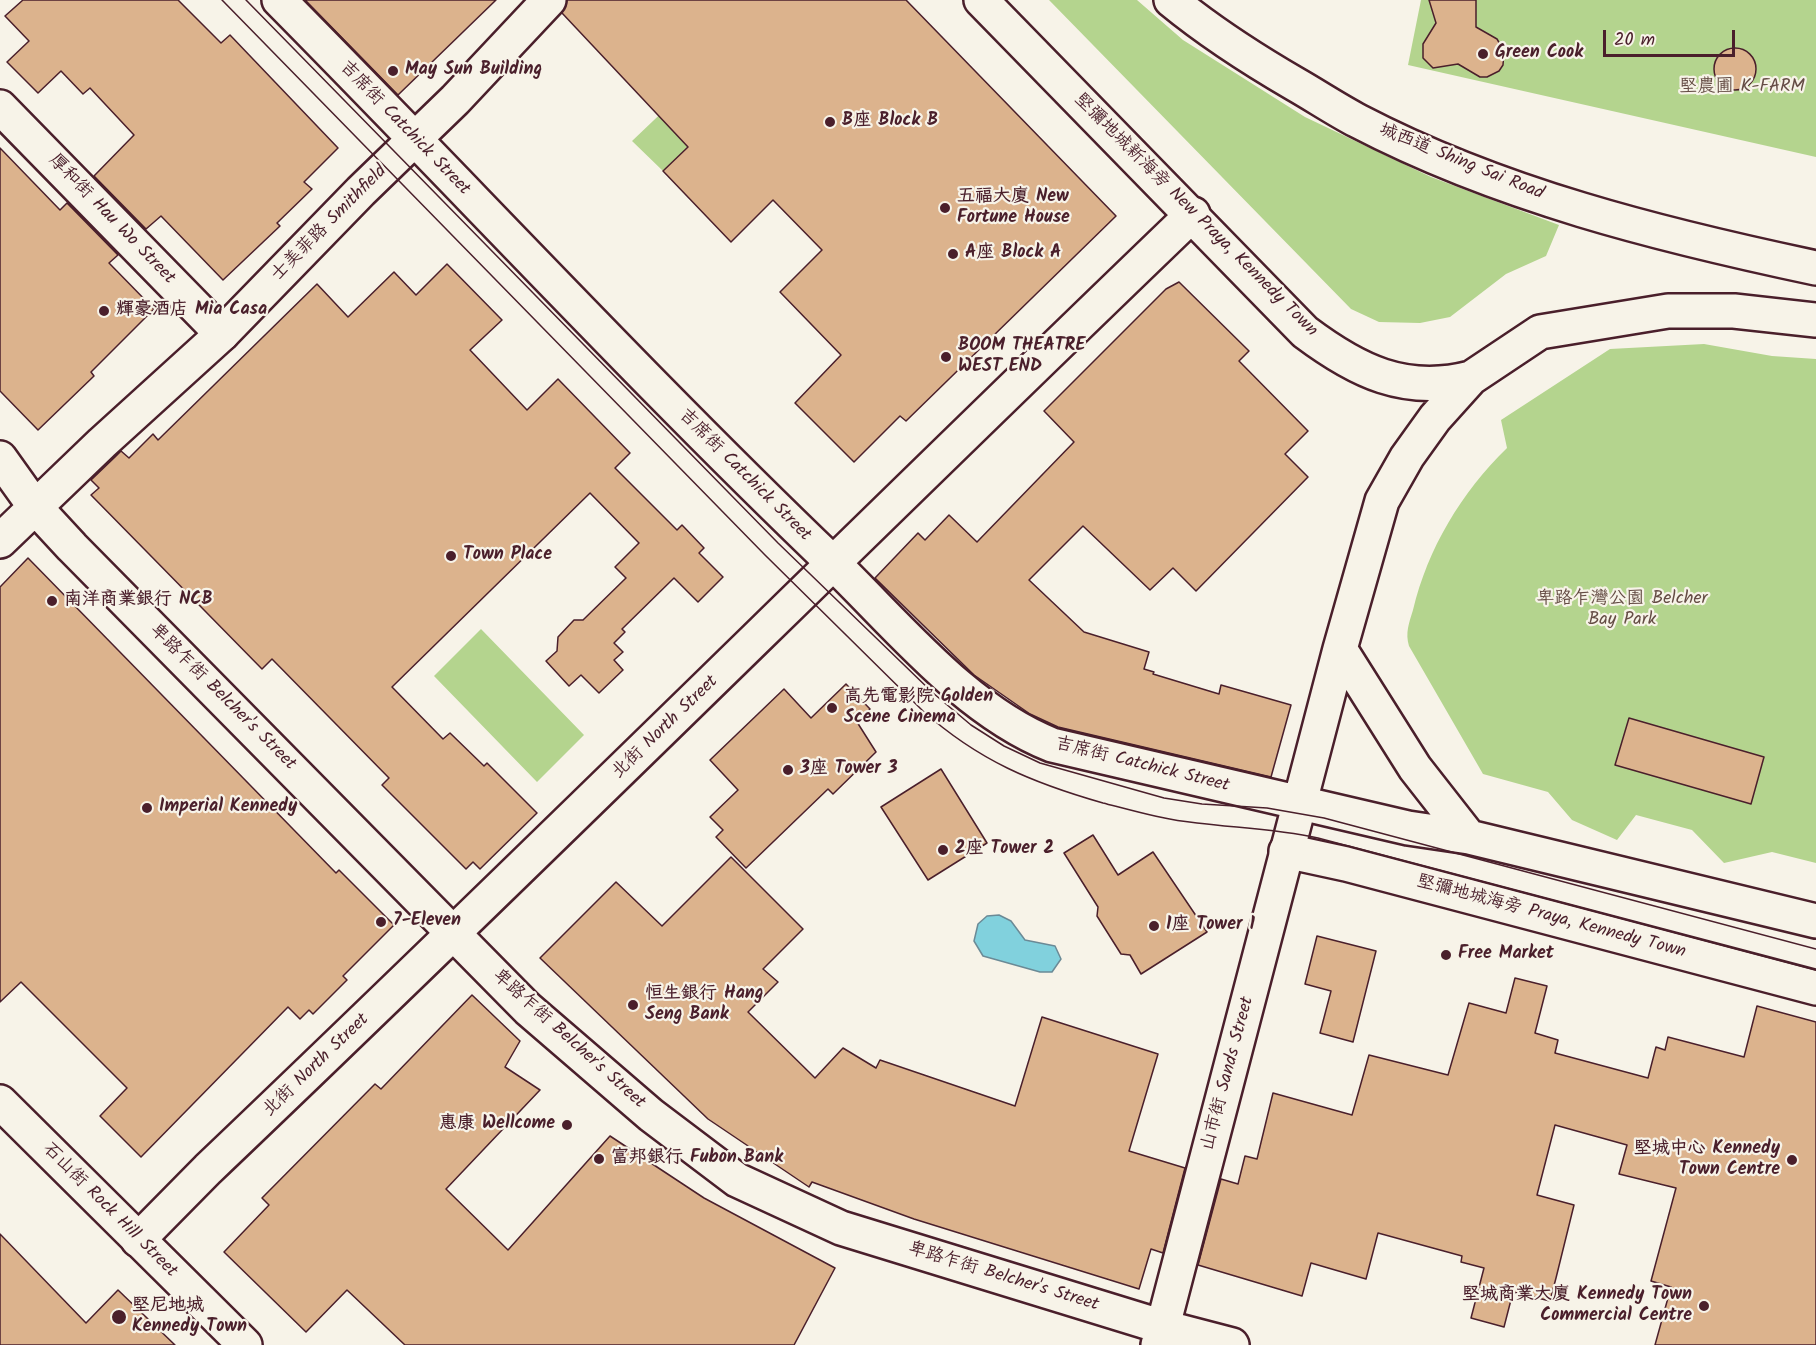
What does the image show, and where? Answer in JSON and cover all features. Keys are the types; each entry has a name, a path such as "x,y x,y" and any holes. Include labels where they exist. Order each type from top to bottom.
{"main road":[{"name":"吉席街 Catchick Street","path":"279,0 416,137 588,320 953,682 1005,721 1052,745 1299,803"},
{"name":"士美菲路 Smithfield","path":"0,541 222,334 455,100 549,0"},
{"name":"堅彌地城新海旁 New Praya, Kennedy Town","path":"981,0 1193,214 1305,332 1336,355 1371,374 1403,381 1446,385 1471,378"},
{"name":"城西道 Shing Sai Road","path":"1171,0 1247,56 1358,121 1419,150 1493,180 1574,207 1729,249 1816,268"},
{"name":"厚和街 Hau Wo Street","path":"0,107 222,334"},
{"name":"北街 North Street","path":"138,1240 1193,214"},
{"path":"1816,320 1734,310 1668,311 1605,320 1540,332 1471,378 1435,418 1407,457 1382,501 1299,803 1408,828 1469,837 1816,921"},
{"name":"卑路乍街 Belcher's Street","path":"0,458 35,507 528,1009 651,1115 737,1180 841,1228 1161,1336 1232,1345"},
{"path":"1340,649 1415,768 1469,837"},
{"name":"山市街 Sands Street","path":"1161,1336 1299,803"},
{"name":"堅彌地城海旁 Praya, Kennedy Town","path":"1286,851 1346,864 1816,988"},
{"name":"石山街 Rock Hill Street","path":"0,1102 244,1345"}],"green space":[{"path":"780,0 839,0 663,171 632,141"},
{"path":"1049,0 1137,0 1183,40 1305,117 1431,177 1559,225 1546,256 1506,274 1450,317 1420,323 1379,322 1351,309"},
{"name":"堅農圃 K-FARM","path":"1421,0 1816,0 1816,157 1408,65"},
{"name":"卑路乍灣公園 Belcher Bay Park","path":"1704,344 1772,356 1816,359 1816,863 1772,852 1724,863 1692,830 1636,815 1617,840 1572,820 1548,792 1483,774 1409,646 1407,632 1419,587 1437,543 1475,484 1507,448 1501,420 1610,349"},
{"path":"481,629 584,735 537,782 434,676"}],"water":[{"path":"999,915 1011,921 1025,940 1055,946 1061,959 1052,972 1040,972 983,956 974,941 978,924 987,916"}],"building":[{"path":"23,0 178,0 221,43 230,35 338,148 304,182 312,189 277,223 280,226 223,280 161,216 146,229 94,176 134,135 90,88 83,94 61,71 38,93 7,62 29,41 5,16"},
{"name":"May Sun Building","path":"305,0 496,0 398,95"},
{"name":"五福大廈 New Fortune House","path":"567,0 906,0 1116,216 906,421 900,416 854,462 795,403 841,355 780,292 822,250 773,200 731,242 663,171 688,147 562,13"},
{"path":"1429,0 1476,0 1476,27 1497,39 1504,51 1503,65 1499,71 1487,77 1480,77 1458,64 1433,68 1423,58 1423,44 1436,23"},
{"path":"1735,48 1743,49 1750,54 1755,61 1755,77 1750,84 1743,89 1735,90 1727,89 1720,84 1715,77 1714,69 1715,61 1720,54 1727,49"},
{"path":"0,148 60,210 67,203 118,255 109,263 154,309 91,372 94,376 38,430 0,391"},
{"path":"447,264 502,320 470,350 527,410 558,379 630,453 615,468 677,530 682,525 704,548 699,553 723,577 698,602 674,578 622,629 625,632 614,643 623,652 614,660 623,670 599,693 581,675 569,686 546,661 557,651 558,637 574,620 583,620 626,578 615,567 639,543 590,493 392,687 443,739 450,733 484,766 487,763 537,813 480,869 473,862 466,869 382,785 389,778 272,659 262,669 91,495 99,488 91,480 121,451 129,458 153,434 158,440 317,284 348,317 394,272 416,295"},
{"path":"1179,282 1249,351 1239,361 1308,431 1285,454 1308,477 1196,591 1173,568 1150,590 1083,526 1029,580 1084,632 1149,652 1144,669 1154,672 1153,674 1219,694 1221,685 1291,705 1271,777 1058,727 1030,714 974,675 875,578 918,533 925,540 949,515 977,542 1074,442 1044,411 1166,289"},
{"path":"28,558 336,873 339,870 394,925 343,976 347,980 313,1014 309,1010 300,1019 288,1007 141,1157 100,1116 127,1088 21,982 0,1002 0,587"},
{"name":"3座 Tower 3","path":"846,684 870,709 857,722 876,752 833,794 828,789 746,868 716,837 723,830 710,817 738,790 710,760 784,689 811,718"},
{"path":"1629,718 1764,757 1751,804 1615,765"},
{"name":"2座 Tower 2","path":"941,769 987,843 928,880 881,807"},
{"name":"1座 Tower 1","path":"1093,835 1118,875 1153,852 1207,932 1141,974 1130,955 1121,954 1097,916 1098,907 1064,853"},
{"path":"731,857 803,929 763,969 778,982 748,1012 815,1078 843,1048 876,1068 880,1060 1015,1106 1042,1017 1158,1054 1129,1151 1185,1168 1163,1253 1151,1249 1139,1289 914,1219 812,1182 809,1187 708,1119 540,958 616,882 662,926"},
{"path":"1317,936 1376,951 1353,1042 1320,1033 1331,991 1305,984"},
{"path":"1515,978 1547,986 1535,1033 1558,1040 1555,1053 1648,1078 1656,1047 1665,1050 1668,1037 1744,1057 1757,1006 1816,1022 1816,1345 1655,1345 1671,1287 1651,1281 1676,1188 1619,1174 1627,1145 1555,1125 1537,1195 1574,1205 1556,1278 1550,1301 1513,1292 1504,1327 1471,1318 1484,1268 1461,1262 1462,1256 1378,1233 1366,1279 1311,1263 1302,1296 1198,1265 1221,1179 1238,1184 1245,1156 1257,1159 1273,1093 1352,1115 1369,1055 1448,1075 1469,1003 1506,1013"},
{"path":"472,995 520,1041 505,1067 540,1090 446,1189 508,1250 610,1136 704,1198 835,1268 794,1345 405,1345 347,1290 306,1332 224,1252 269,1205 262,1198 375,1084 381,1089"},
{"path":"0,1234 86,1323 118,1290 175,1345 0,1345"}],"tram line":[{"path":"222,0 765,555 923,711 965,744 986,757 1053,787 1126,809 1185,822 1318,838 1816,970"},
{"path":"246,0 778,543 933,693 971,725 1004,746 1040,763 1164,798 1202,804 1267,808 1324,818 1816,949"}],"place":[{"name":"Green Cook","path":"1483,54"},
{"name":"May Sun Building","path":"393,71"},
{"name":"B座 Block B","path":"830,122"},
{"name":"五福大廈 New Fortune House","path":"945,208"},
{"name":"A座 Block A","path":"953,254"},
{"name":"輝豪酒店 Mia Casa","path":"104,311"},
{"name":"BOOM THEATRE WEST END","path":"946,357"},
{"name":"Town Place","path":"451,556"},
{"name":"南洋商業銀行 NCB","path":"52,601"},
{"name":"高先電影院 Golden Scene Cinema","path":"832,708"},
{"name":"3座 Tower 3","path":"788,770"},
{"name":"Imperial Kennedy","path":"147,808"},
{"name":"2座 Tower 2","path":"943,850"},
{"name":"7-Eleven","path":"381,922"},
{"name":"1座 Tower 1","path":"1154,926"},
{"name":"Free Market","path":"1446,955"},
{"name":"恒生銀行 Hang Seng Bank","path":"633,1005"},
{"name":"惠康 Wellcome","path":"567,1125"},
{"name":"富邦銀行 Fubon Bank","path":"599,1159"},
{"name":"堅城中心 Kennedy Town Centre","path":"1792,1160"},
{"name":"堅城商業大廈 Kennedy Town Commercial Centre","path":"1704,1306"},
{"name":"堅尼地城 Kennedy Town","path":"119,1317"}]}
